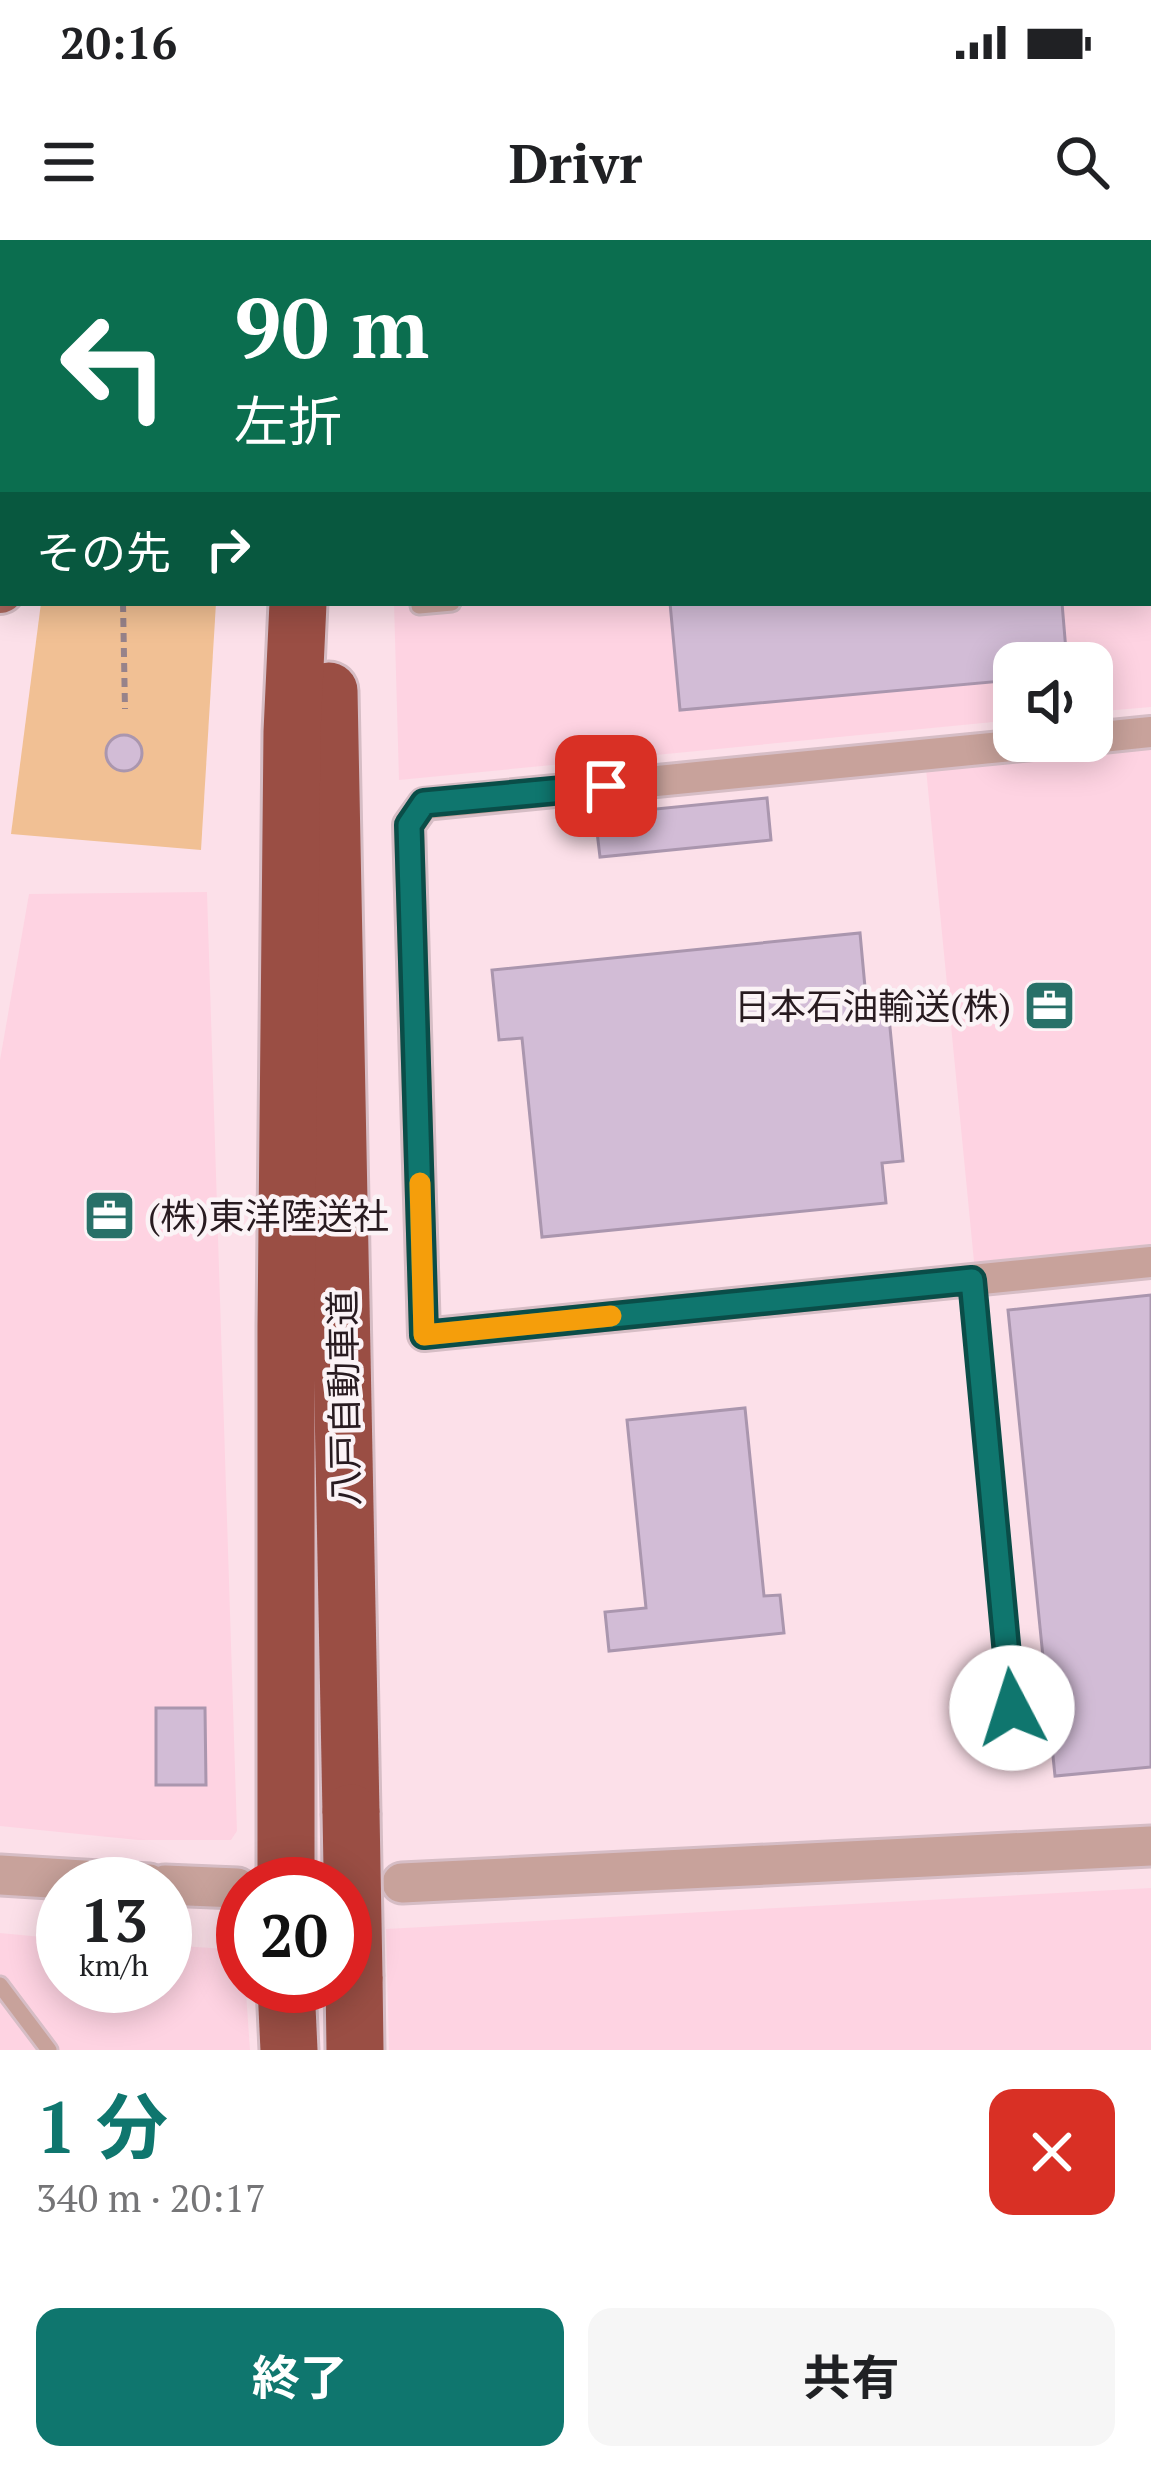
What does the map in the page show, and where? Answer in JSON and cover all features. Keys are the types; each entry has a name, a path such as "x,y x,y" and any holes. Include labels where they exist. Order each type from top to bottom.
{"highway":[{"name":"八戸自動車道","path":"272,1857 286,1822 291,803 298,606"},
{"name":"八戸自動車道","path":"326,606 355,2050"},
{"path":"287,2013 289,2050"}],"street":[{"path":"1113,736 1151,732"},
{"path":"993,748 424,803 409,825 424,1335 1151,1262"},
{"path":"402,1883 1151,1846"},
{"path":"0,1875 36,1877"}],"lane":[{"path":"972,1280 1016,1756"},
{"path":"0,1985 49,2050"}],"path":[{"path":"123,606 125,709"}],"shaded area":[{"path":"41,606 216,606 201,850 11,834"},
{"path":"394,606 1151,606 1151,707 1113,710 1113,642 993,642 993,722 399,780"},
{"name":"日本石油輸送(株)","path":"1151,747 1151,1244 974,1262 926,769 998,762 1113,762 1113,751"},
{"name":"(株)東洋陸送社","path":"207,892 237,1831 231,1840 138,1840 0,1826 0,1060 29,894"},
{"path":"1151,1888 1151,2050 389,2050 386,1929"},
{"path":"0,1933 36,1936 36,2013 192,2013 192,1947 216,1948 216,2013 247,2013 250,2050 0,2050"}],"building":[{"path":"670,606 1062,606 1065,642 993,642 993,682 680,710"},
{"path":"124,735 136,741 142,753 136,765 124,771 112,765 106,753 112,741"},
{"path":"767,798 771,840 600,857 595,815"},
{"path":"860,933 867,1009 888,1007 903,1161 882,1163 886,1203 542,1237 522,1038 499,1040 492,970"},
{"path":"1151,1295 1151,1767 1055,1776 1008,1310"},
{"path":"745,1408 764,1596 780,1595 784,1633 609,1651 605,1612 646,1608 627,1420"},
{"path":"156,1708 205,1708 206,1785 156,1785"}],"slow traffic":[{"path":"420,1183 424,1335 611,1316"}],"place":[{"name":"日本石油輸送(株)","path":"1050,1006"},
{"name":"(株)東洋陸送社","path":"109,1216"}],"route":[{"path":"606,786 424,803 409,825 424,1335 972,1280 1012,1708"}]}
